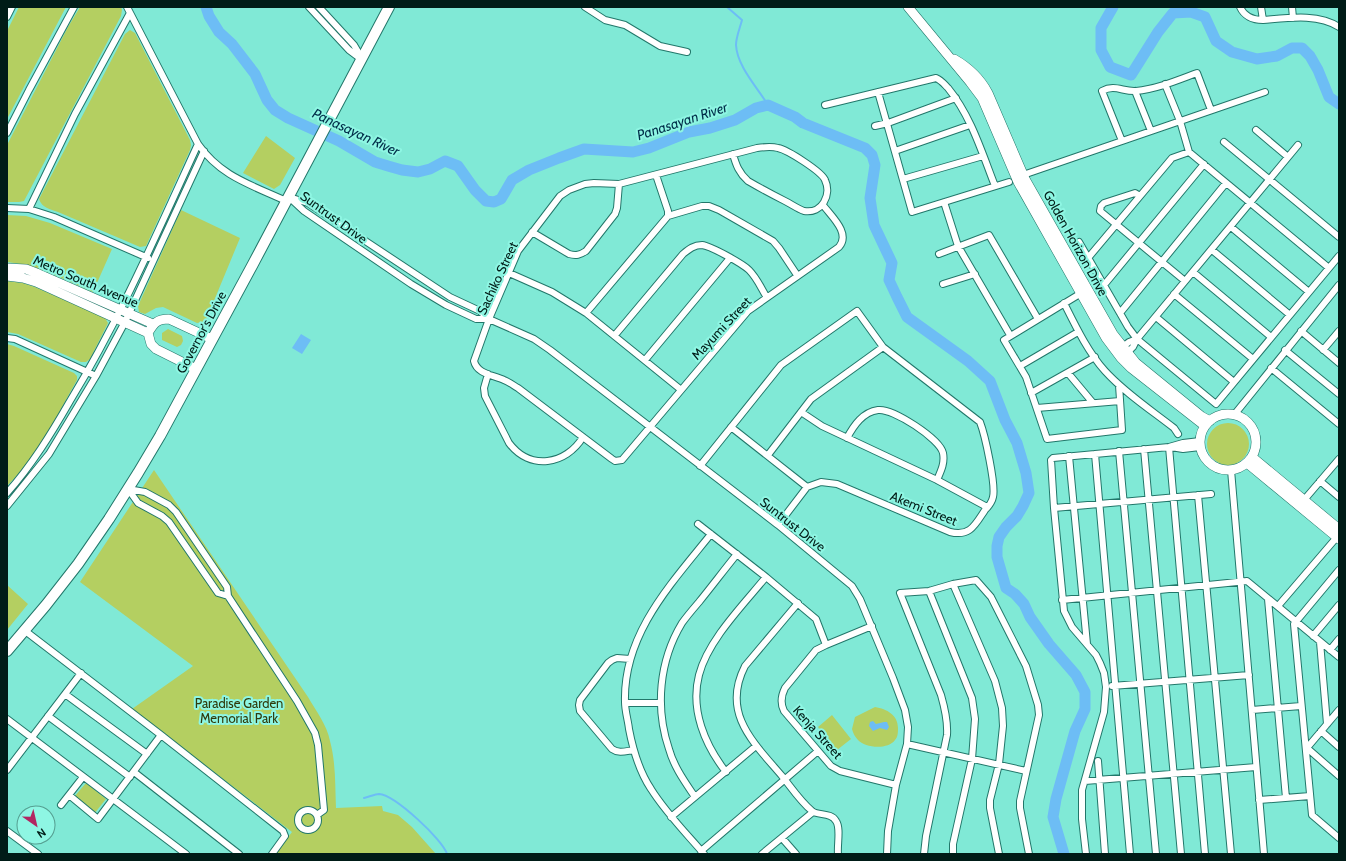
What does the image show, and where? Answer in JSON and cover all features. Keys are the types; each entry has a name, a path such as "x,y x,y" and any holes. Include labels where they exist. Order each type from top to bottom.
{"main road":[{"name":"Governor's Drive","path":"7,651 78,564 128,489 160,436 288,199 389,7"}],"street":[{"path":"7,17 12,7"},
{"path":"7,133 74,7"},
{"path":"309,7 349,50 361,59"},
{"path":"319,7 354,45 361,59"},
{"path":"584,7 604,20 625,25 660,46 687,52"},
{"name":"Golden Horizon Drive","path":"908,7 922,22 982,98 1018,182 1084,292 1113,334 1121,352 1143,379 1207,424"},
{"path":"1240,7 1242,12 1254,20 1293,18 1315,19 1332,23 1339,27"},
{"path":"1261,7 1262,20"},
{"path":"1292,7 1293,18"},
{"path":"128,10 198,144 213,162 234,177 288,199"},
{"path":"29,209 128,10"},
{"name":"Golden Horizon Drive","path":"949,56 966,66 984,86 994,104 1023,175 1084,292"},
{"path":"1122,141 1102,91 1108,87 1135,91 1165,84 1197,73 1212,110"},
{"path":"825,106 936,78 940,80 956,98 965,111 995,186"},
{"path":"1165,84 1180,121 1189,152 1329,268"},
{"path":"1135,91 1151,131"},
{"path":"878,92 912,212 1009,182"},
{"path":"1023,175 1265,92"},
{"path":"875,126 888,123 956,98"},
{"path":"895,151 970,124"},
{"path":"1256,130 1288,157"},
{"path":"1224,142 1339,237"},
{"path":"7,506 49,454 96,376 125,311 146,257 198,144"},
{"path":"1121,352 1133,347 1137,339 1298,145"},
{"name":"Sachiko Street","path":"488,374 479,370 475,366 474,361 518,251 560,196 569,190 585,184 619,184 757,148 780,148 808,164 822,175 827,186 826,197 823,205"},
{"path":"125,311 153,261 204,151"},
{"path":"1088,258 1172,158 1189,152"},
{"path":"733,154 736,167 742,176 748,181 802,210 812,210 823,205"},
{"path":"903,179 983,156"},
{"path":"1104,285 1204,164"},
{"path":"656,174 668,211 668,216"},
{"path":"1120,313 1226,183"},
{"path":"532,232 569,254 576,256 586,252 618,208 619,184"},
{"path":"1140,196 1135,193 1104,203 1100,210 1185,281"},
{"name":"Suntrust Drive","path":"288,199 411,284 446,305 476,319 490,319"},
{"name":"Suntrust Drive","path":"288,199 308,203 450,297 480,311 490,319 517,331 544,346 778,525 852,586 860,598 872,626 905,710 908,727 907,744 896,784 888,831 887,854"},
{"path":"944,202 958,246 1010,336"},
{"name":"Mayumi Street","path":"583,437 612,459 619,461 624,458 680,389 748,311 766,296 843,243 842,232 823,205"},
{"path":"586,313 668,216 702,206 709,206 719,210 773,241 797,275"},
{"path":"7,208 29,209 54,217 153,261"},
{"path":"1231,227 1309,292"},
{"path":"939,254 989,234 1038,319"},
{"path":"1079,242 1128,327 1137,339 1216,404 1339,256"},
{"path":"615,335 683,254 688,249 693,247 702,245 711,248 749,270 766,296"},
{"path":"1212,250 1290,315"},
{"path":"645,360 730,258"},
{"name":"Metro South Avenue","path":"7,268 26,269 153,324"},
{"path":"1193,272 1271,337"},
{"path":"509,274 552,292 586,313 680,389"},
{"path":"943,284 975,274"},
{"name":"Metro South Avenue","path":"7,276 24,278 36,282 148,333"},
{"path":"1234,415 1339,285"},
{"path":"1084,292 1004,340 1026,377 1047,439 1122,430 1119,385"},
{"path":"1174,294 1253,359"},
{"path":"1064,303 1078,332 1105,371 1119,385 1174,428 1178,434"},
{"name":"Akemi Street","path":"731,427 781,365 857,311 883,347 980,422 984,432 993,488 993,498 974,526 968,531 958,534 950,532 837,484 821,482 807,487"},
{"path":"1156,317 1234,382"},
{"path":"196,369 156,349 151,344 148,333 153,324 163,319 169,319 212,339"},
{"path":"7,493 20,479 43,448 87,372 121,320"},
{"path":"1301,331 1339,363"},
{"path":"1323,350 1339,331"},
{"path":"1020,366 1078,332"},
{"path":"7,338 15,339 96,376"},
{"path":"768,456 811,399 883,347"},
{"path":"1286,350 1339,394"},
{"path":"1031,393 1095,357"},
{"path":"1271,368 1339,424"},
{"path":"1068,373 1093,403"},
{"path":"488,374 503,379 518,388 583,437 578,445 563,457 546,461 532,460 523,457 513,449 509,443 485,396 484,388 488,374"},
{"path":"1036,408 1120,401"},
{"path":"847,438 856,422 867,414 879,410 893,413 932,437 938,444 943,453 943,467 937,480"},
{"path":"802,412 822,426 937,480 987,507"},
{"path":"1234,415 1248,422 1254,431 1256,441 1250,460 1239,468 1231,470 1221,469 1213,466 1203,456 1200,444 1207,424 1219,416 1234,415"},
{"path":"700,466 731,427 807,487 778,525"},
{"path":"1086,854 1081,801 1104,712 1106,687 1104,673 1100,663 1066,618 1064,611 1051,460 1053,458 1069,456 1169,447 1183,443 1200,444"},
{"path":"1169,447 1206,854"},
{"path":"1144,449 1181,854"},
{"path":"1119,451 1156,854"},
{"path":"1095,454 1130,854"},
{"path":"1069,456 1087,644"},
{"path":"1304,500 1336,467 1339,459"},
{"path":"1250,460 1304,500 1338,535"},
{"path":"1250,460 1338,535"},
{"path":"1231,470 1264,854"},
{"path":"1320,482 1339,497"},
{"path":"128,489 138,503 168,520 218,593 228,596"},
{"path":"128,489 145,492 176,512 227,588 228,596 297,701 315,733 318,745 324,810 316,815"},
{"path":"1054,508 1211,494"},
{"path":"1198,495 1231,854"},
{"path":"698,524 766,577 816,619 826,645"},
{"path":"711,534 659,599 646,621 635,644 630,659 625,703 634,750 643,775 651,789 672,817 703,852 818,751"},
{"path":"1278,606 1338,535"},
{"path":"695,797 680,774 669,750 662,722 660,703 664,669 671,645 682,623 737,554"},
{"path":"1339,570 1294,624 1312,815 1339,838"},
{"path":"726,772 714,756 700,724 697,707 699,675 710,649 724,628 766,577"},
{"path":"924,854 926,836 944,752 947,724 941,696 900,593 930,591 953,584 976,580 991,596 1026,666 1038,705 1039,715 1020,800 1020,808 1029,854"},
{"path":"1062,600 1247,581 1339,657"},
{"path":"953,584 1000,694 1003,717 999,764 990,800 990,808 999,854"},
{"path":"930,591 972,698 975,719 972,759 953,844 953,854"},
{"path":"1268,598 1286,798"},
{"path":"798,603 753,655 740,676 737,708 745,731 756,746 813,812 832,816 836,821 838,827 838,854"},
{"path":"1313,636 1339,605"},
{"name":"Kenja Street","path":"872,626 816,650 785,688 781,701 784,711 831,766 840,771 896,784"},
{"path":"24,630 283,831 285,836 272,854"},
{"path":"1330,650 1339,639"},
{"path":"1320,642 1326,724"},
{"path":"630,659 617,658 608,663 580,700 579,706 580,711 612,749 616,752 634,750"},
{"path":"7,770 81,673"},
{"path":"1106,687 1249,675"},
{"path":"65,694 147,754"},
{"path":"625,703 660,703"},
{"path":"1252,710 1301,706"},
{"path":"1306,749 1326,724 1338,713"},
{"path":"48,716 132,775 239,854"},
{"path":"7,719 186,854"},
{"path":"1320,732 1339,747"},
{"path":"69,795 98,819 161,735"},
{"path":"907,744 1026,770"},
{"path":"672,817 756,746"},
{"path":"1306,749 1339,776"},
{"path":"1098,761 1106,854"},
{"path":"1085,781 1256,767"},
{"path":"61,805 84,777"},
{"path":"1259,800 1310,796"},
{"path":"762,854 813,812"},
{"path":"7,832 38,854"},
{"path":"782,838 796,854"}],"green space":[{"path":"19,7 66,7 7,119 7,31"},
{"path":"80,7 121,7 122,10 121,16 24,201 7,202 7,145 68,27"},
{"path":"130,30 135,33 190,140 191,145 146,246 140,247 47,208 40,202 39,199 125,34"},
{"path":"266,136 295,158 280,185 274,189 243,173"},
{"path":"181,210 240,238 206,320 197,323 163,307 156,308 145,314 139,312 138,306"},
{"path":"7,215 26,216 50,223 112,249 93,292 28,265 7,262"},
{"path":"7,281 23,283 35,287 105,318 108,323 90,359 86,362 81,362 18,334 7,332"},
{"path":"168,329 182,336 183,341 181,345 177,347 162,340 162,333"},
{"path":"7,344 74,373 77,376 77,380 37,449 7,486"},
{"path":"1224,423 1232,423 1240,426 1246,432 1249,444 1246,456 1240,462 1232,465 1224,465 1216,462 1210,456 1207,448 1207,440 1210,432 1216,426"},
{"name":"Paradise Garden Memorial Park","path":"154,470 321,718 329,735 332,749 335,774 336,808 382,806 383,811 398,815 412,827 436,854 275,854 292,832 132,709 193,666 80,582"},
{"path":"7,585 28,604 7,630"},
{"path":"875,707 884,709 891,713 898,723 897,737 895,740 892,743 882,747 861,743 852,730 855,717"},
{"path":"832,715 851,739 837,750 818,727"},
{"path":"86,783 106,799 94,814 74,797"}],"water":[{"path":"301,334 311,340 302,354 292,348"},
{"path":"873,721 876,724 887,722 889,727 887,730 880,728 873,731 869,726 870,722"}],"waterway":[{"name":"Panasayan River","path":"206,7 209,16 219,32 232,44 255,74 267,100 275,110 288,118 339,141 375,162 388,166 418,172 430,169 445,161 458,166 475,190 486,201 494,202 501,199 512,180 529,170 584,149 633,152 649,148 689,132 710,128 735,120 756,108 768,105 795,117 803,123 865,148 872,155 875,165 870,198 874,225 892,263 889,280 897,297 907,317 968,361 990,381 1005,420 1017,443 1026,473 1029,493 1017,516 999,537 997,557 1006,588 1015,594 1024,604 1030,617 1049,644 1076,675 1085,692 1085,709 1075,731 1056,799 1053,817 1064,854"},
{"path":"727,7 742,20 736,45 740,61 748,76 768,105"},
{"path":"1113,7 1101,28 1101,50 1110,67 1131,75 1158,32 1173,13 1191,12 1205,17 1216,41 1232,52 1257,59 1277,56 1292,48 1302,48 1310,56 1318,70 1329,97 1339,104"},
{"path":"364,798 379,794 396,802 428,829 444,847 447,854"}]}
